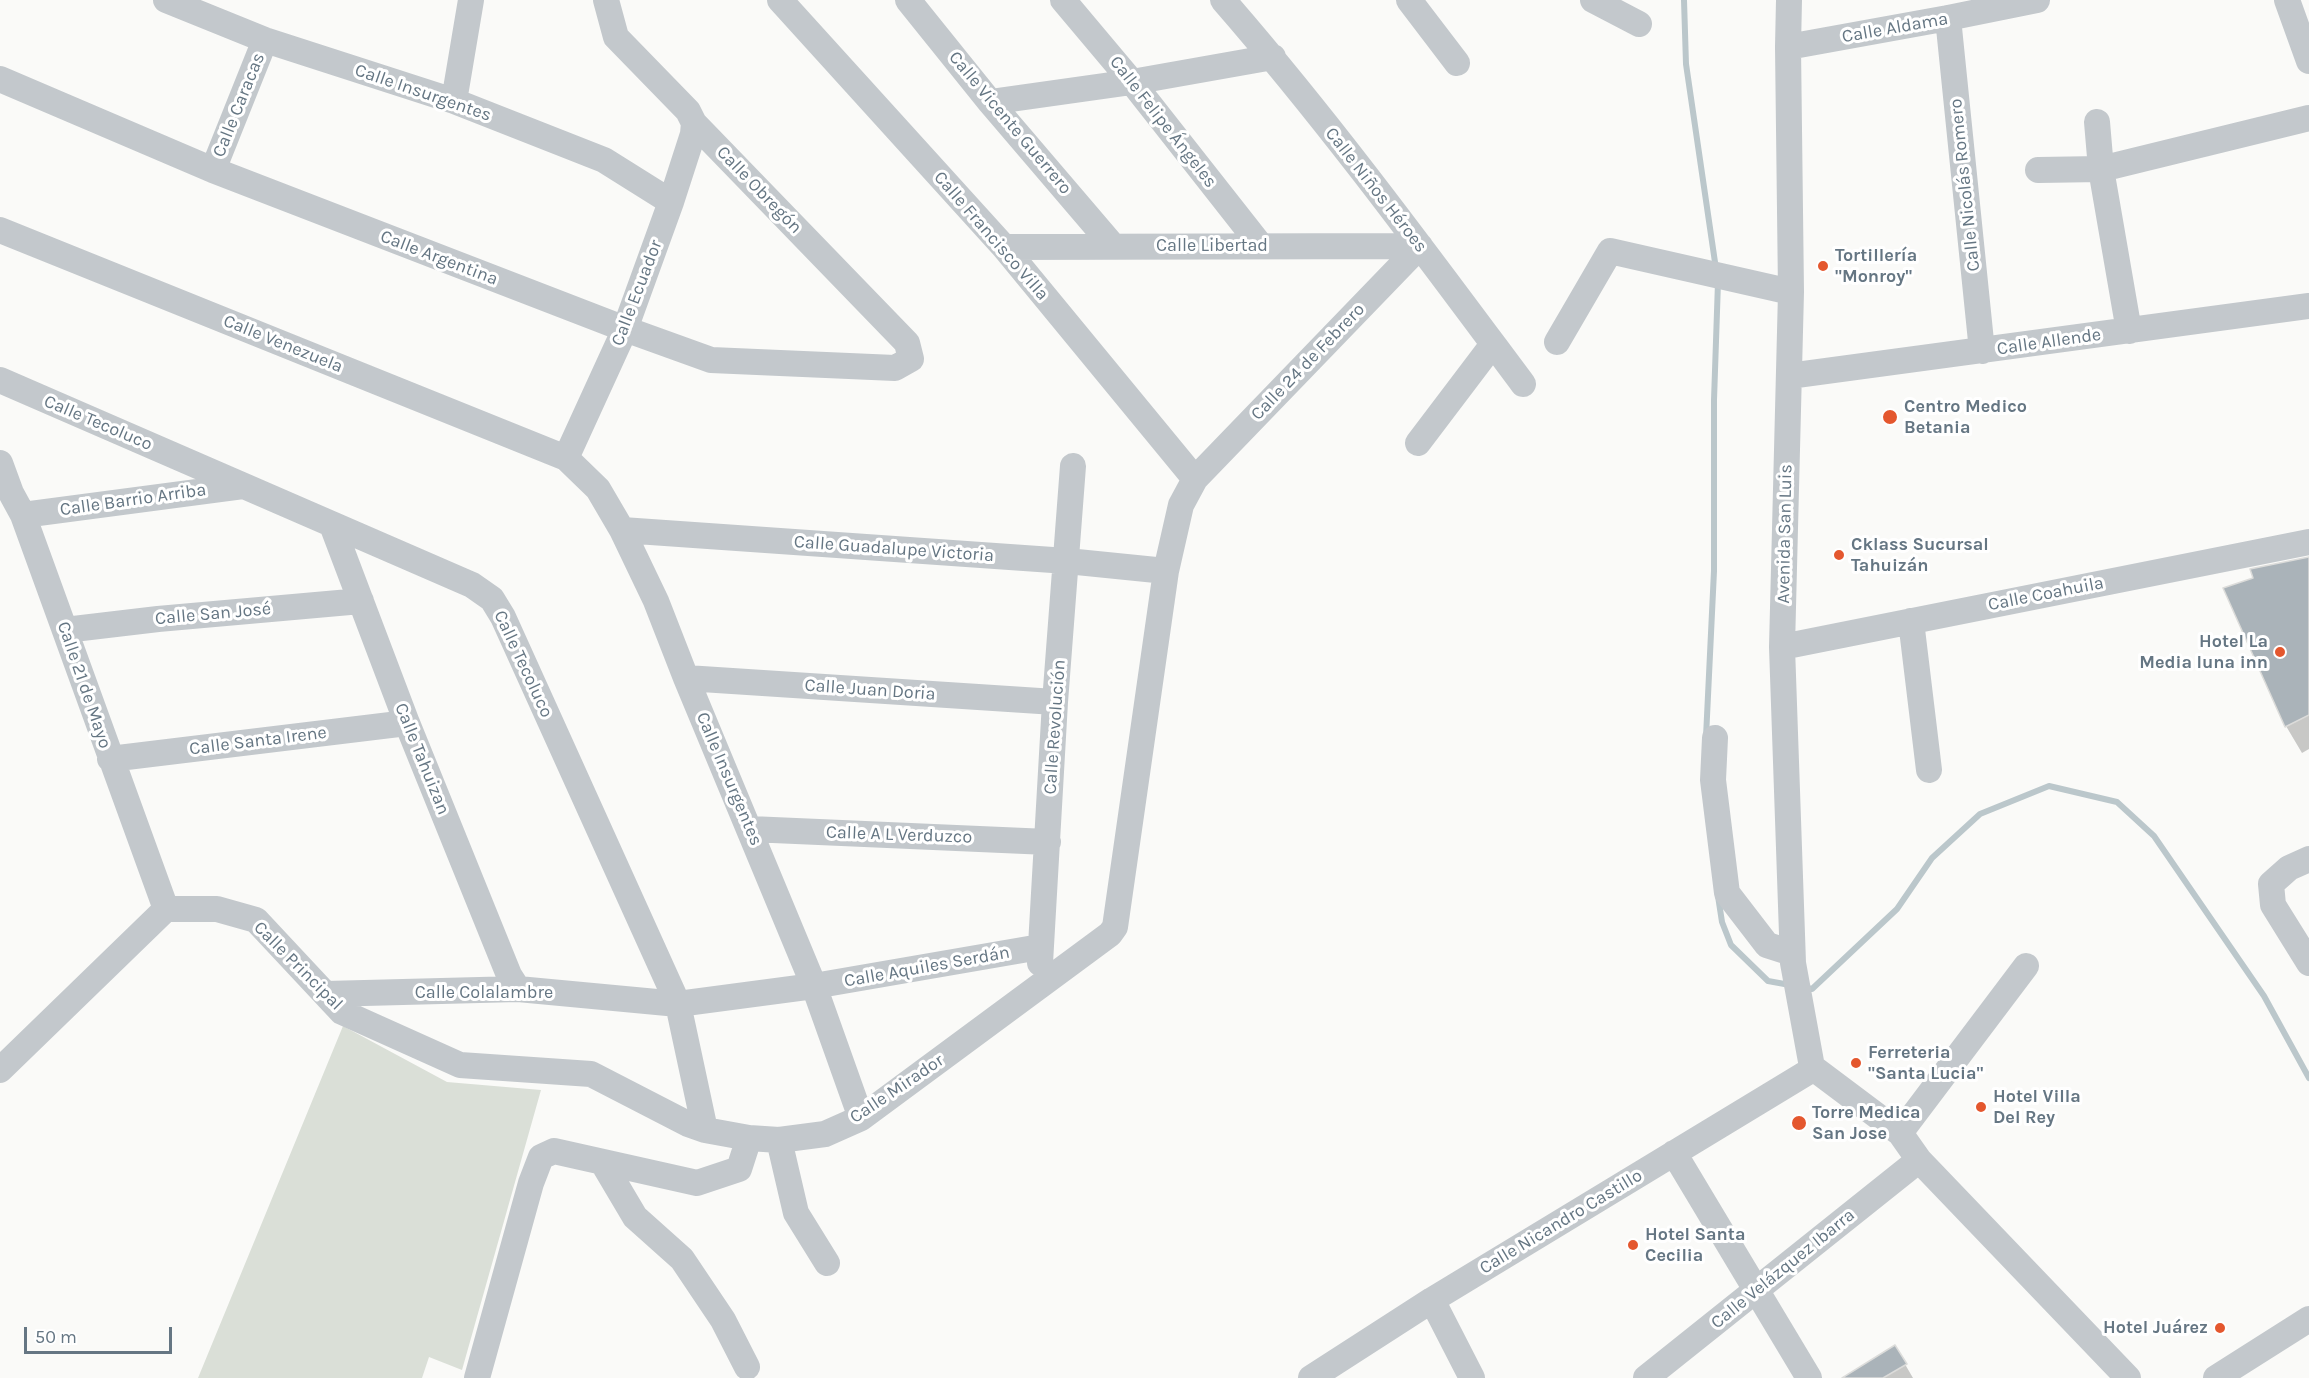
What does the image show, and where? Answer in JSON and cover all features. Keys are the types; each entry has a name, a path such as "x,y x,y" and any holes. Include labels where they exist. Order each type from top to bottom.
{"street":[{"name":"Calle Insurgentes","path":"166,0 265,40 454,101 604,160 671,202"},
{"path":"454,101 471,0"},
{"name":"Calle Obregón","path":"606,0 616,37 688,111 694,123 907,343 911,359 895,368"},
{"name":"Calle Francisco Villa","path":"780,0 1004,247 1195,479"},
{"name":"Calle Vicente Guerrero","path":"908,0 990,102 1113,246"},
{"name":"Calle Felipe Ángeles","path":"1064,0 1132,82 1261,246"},
{"name":"Calle Niños Héroes","path":"1223,0 1273,57 1420,246 1523,384"},
{"path":"1409,0 1457,63"},
{"path":"1593,0 1639,24"},
{"name":"Avenida San Luis","path":"1789,0 1791,292 1782,647 1792,958 1812,1068"},
{"name":"Calle Aldama","path":"1788,47 2037,0"},
{"path":"2286,0 2309,60"},
{"name":"Calle Nicolás Romero","path":"1948,18 1982,351"},
{"name":"Calle Caracas","path":"213,170 265,40"},
{"path":"990,102 1132,82 1273,57"},
{"name":"Calle Argentina","path":"0,80 213,170 625,330 711,360 895,368"},
{"path":"2038,170 2101,169 2309,118"},
{"path":"2097,122 2101,169 2129,331"},
{"name":"Calle Ecuador","path":"566,458 625,330 671,202 693,134 694,123"},
{"name":"Calle Venezuela","path":"0,230 566,458"},
{"name":"Calle Libertad","path":"1004,247 1420,246"},
{"name":"Calle 24 de Febrero","path":"1114,927 1166,571 1181,505 1195,479 1420,246"},
{"path":"1557,342 1610,251 1791,292"},
{"name":"Calle Allende","path":"1789,376 2309,306"},
{"path":"1418,443 1493,344"},
{"name":"Calle Tecoluco","path":"0,380 472,585 492,599 503,617 678,1004 705,1130"},
{"name":"Calle Insurgentes","path":"566,458 598,489 622,530 657,601 686,678 814,986 861,1118"},
{"name":"Calle 21 de Mayo","path":"0,463 11,500 65,630 166,909"},
{"name":"Calle Revolución","path":"1040,987 1040,948 1055,702 1073,466"},
{"name":"Calle Barrio Arriba","path":"11,500 244,485"},
{"name":"Calle Tahuizan","path":"332,525 406,723 509,975 518,989"},
{"name":"Calle Guadalupe Victoria","path":"622,530 1067,561 1166,571"},
{"name":"Calle Coahuila","path":"1782,647 2309,542"},
{"name":"Calle San José","path":"65,630 158,618 361,601"},
{"path":"1911,621 1929,770"},
{"name":"Calle Juan Doria","path":"686,678 1055,702"},
{"name":"Calle Santa Irene","path":"110,759 406,723"},
{"path":"1715,738 1713,780 1727,892 1767,945 1792,958"},
{"name":"Calle A L Verduzco","path":"750,829 1048,842"},
{"path":"2309,860 2289,868 2271,884 2273,905 2309,963"},
{"path":"0,1070 166,909"},
{"name":"Calle Principal","path":"166,909 217,909 256,920 342,1012 460,1065 508,1069"},
{"name":"Calle Mirador","path":"508,1069 591,1074 688,1124 705,1130 749,1138 779,1140 825,1134 861,1118 1040,987 1110,934 1114,927"},
{"name":"Calle Aquiles Serdán","path":"678,1004 814,986 1040,948"},
{"path":"1900,1133 2026,966"},
{"name":"Calle Colalambre","path":"326,994 518,989 678,1004"},
{"path":"1812,1068 1900,1133 1919,1160 2128,1378"},
{"name":"Calle Nicandro Castillo","path":"1311,1378 1432,1300 1812,1068"},
{"path":"477,1378 531,1183 541,1156 554,1151 697,1183 739,1169 749,1138"},
{"path":"779,1140 796,1213 827,1263"},
{"path":"1674,1153 1809,1378"},
{"name":"Calle Velázquez Ibarra","path":"1646,1378 1919,1160"},
{"path":"603,1163 635,1217 682,1259 723,1320 747,1367"},
{"path":"1432,1300 1472,1378"},
{"path":"2216,1378 2309,1319"}],"shaded area":[{"path":"343,1026 447,1082 541,1090 462,1370 429,1357 422,1378 198,1378"}],"building":[{"name":"Hotel La Media luna inn","path":"2309,557 2309,715 2285,727 2223,588 2253,578 2250,569"},
{"path":"1895,1345 1907,1364 1883,1378 1842,1378"}],"waterway":[{"path":"1684,0 1686,64 1716,269"},
{"path":"1706,737 1714,571 1714,400 1718,282"},
{"path":"1803,987 1812,989 1897,909 1932,858 1980,814 2049,786 2117,802 2154,836 2264,996 2309,1078"},
{"path":"1718,896 1722,922 1731,945 1768,981 1790,985"}],"place":[{"name":"Tortillería \"Monroy\"","path":"1823,266"},
{"name":"Centro Medico Betania","path":"1890,417"},
{"name":"Cklass Sucursal Tahuizán","path":"1839,555"},
{"name":"Hotel La Media luna inn","path":"2280,652"},
{"name":"Ferreteria \"Santa Lucia\"","path":"1856,1063"},
{"name":"Hotel Villa Del Rey","path":"1981,1107"},
{"name":"Torre Medica San Jose","path":"1799,1123"},
{"name":"Hotel Santa Cecilia","path":"1633,1245"},
{"name":"Hotel Juárez","path":"2220,1328"}]}
